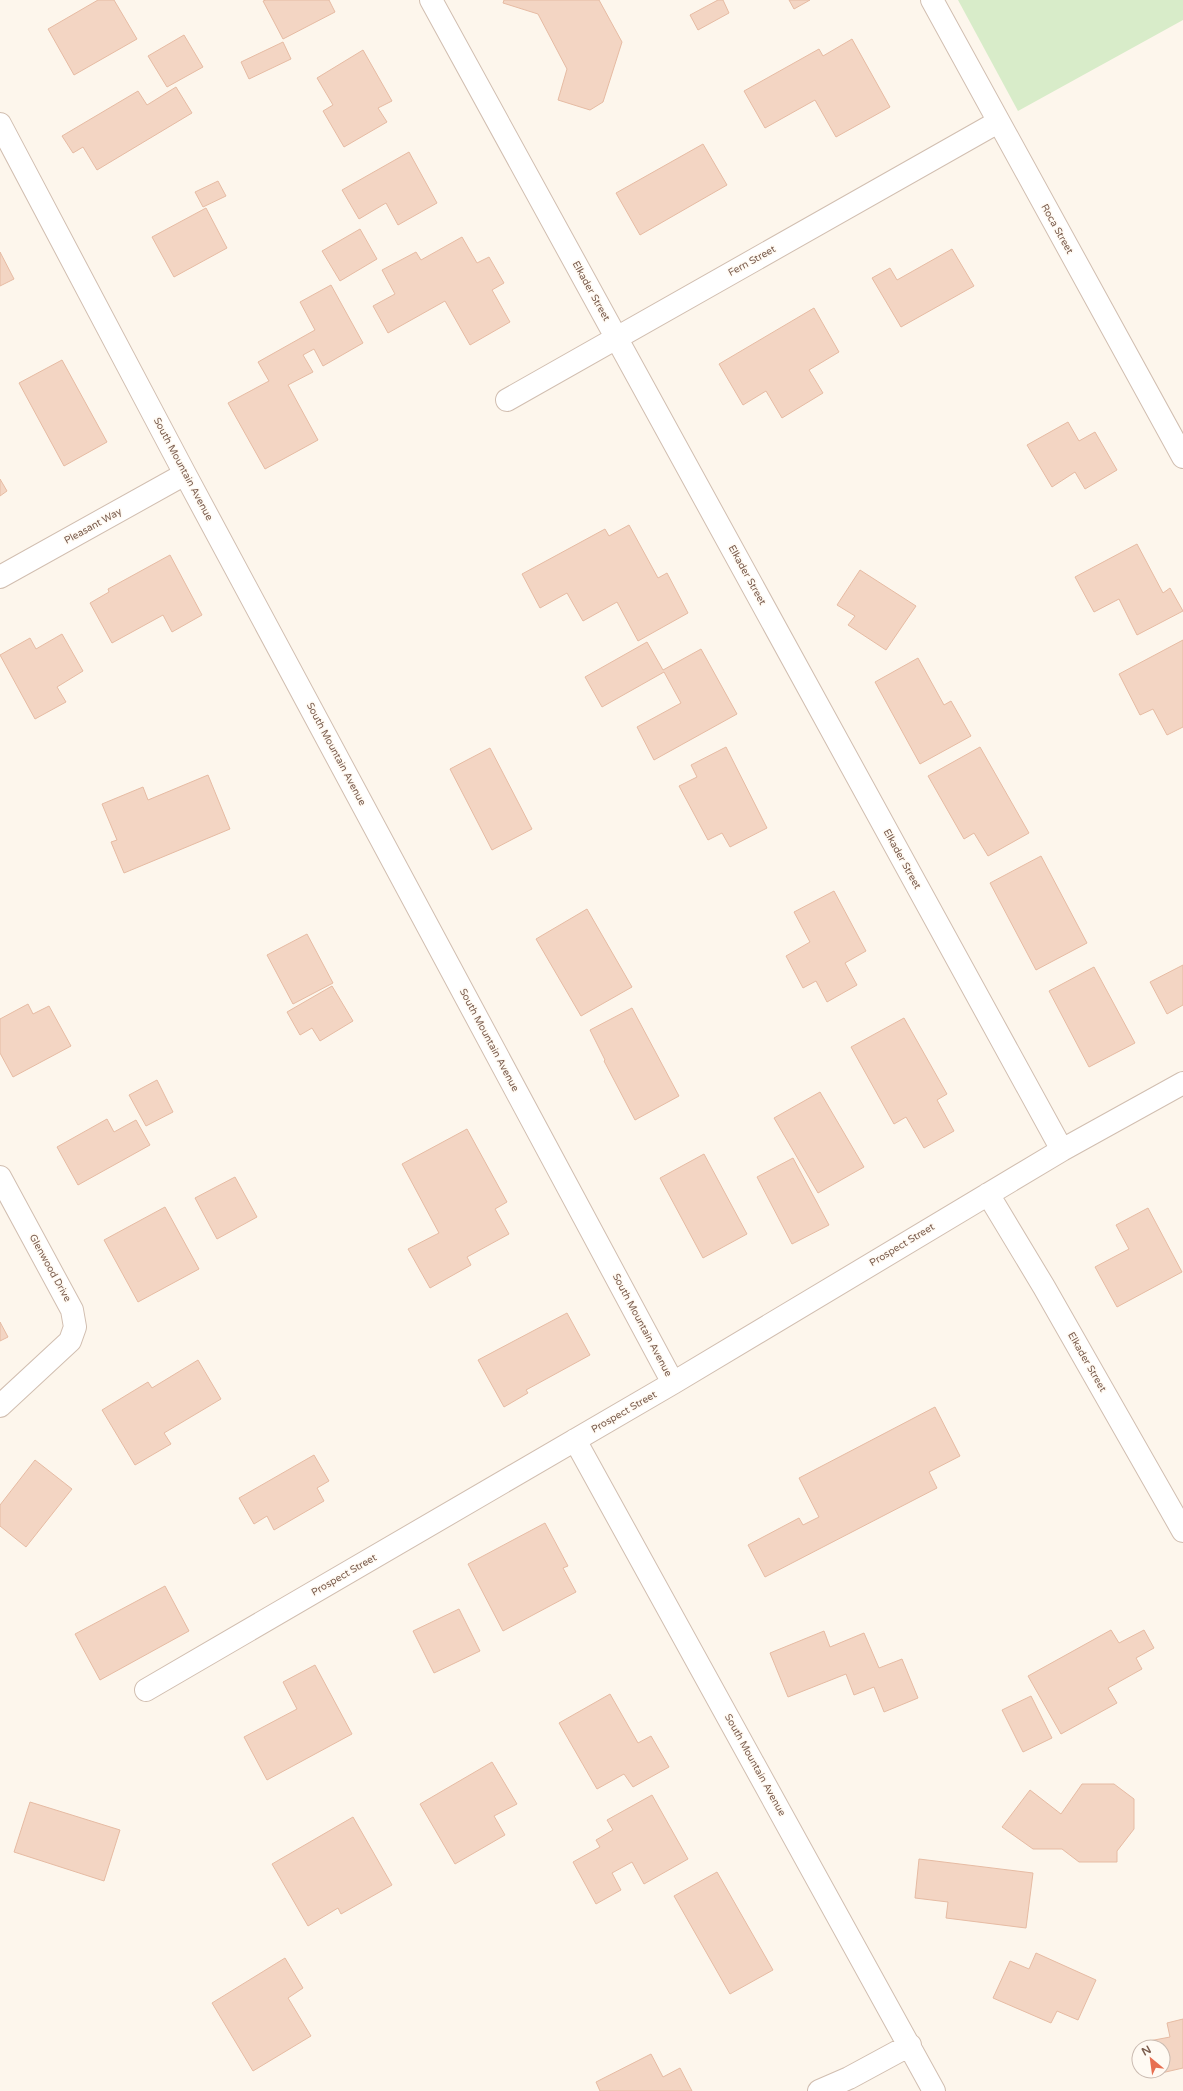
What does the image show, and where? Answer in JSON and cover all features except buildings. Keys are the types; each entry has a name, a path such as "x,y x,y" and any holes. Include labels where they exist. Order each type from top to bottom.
{"street":[{"name":"Elkader Street","path":"430,0 1062,1150"},
{"name":"Roca Street","path":"932,0 1183,457"},
{"name":"Fern Street","path":"507,400 998,122"},
{"name":"South Mountain Avenue","path":"0,124 185,474 673,1383"},
{"name":"Pleasant Way","path":"0,577 185,474"},
{"name":"Prospect Street","path":"146,1690 673,1383 1062,1150 1183,1083"},
{"name":"Glenwood Drive","path":"0,1177 72,1310 75,1327 70,1342 0,1406"},
{"name":"Elkader Street","path":"988,1194 1044,1287 1183,1531"},
{"name":"South Mountain Avenue","path":"575,1440 934,2091"},
{"path":"819,2091 849,2078 910,2045"}],"green space":[{"path":"958,0 1183,0 1183,20 1018,111"}]}
